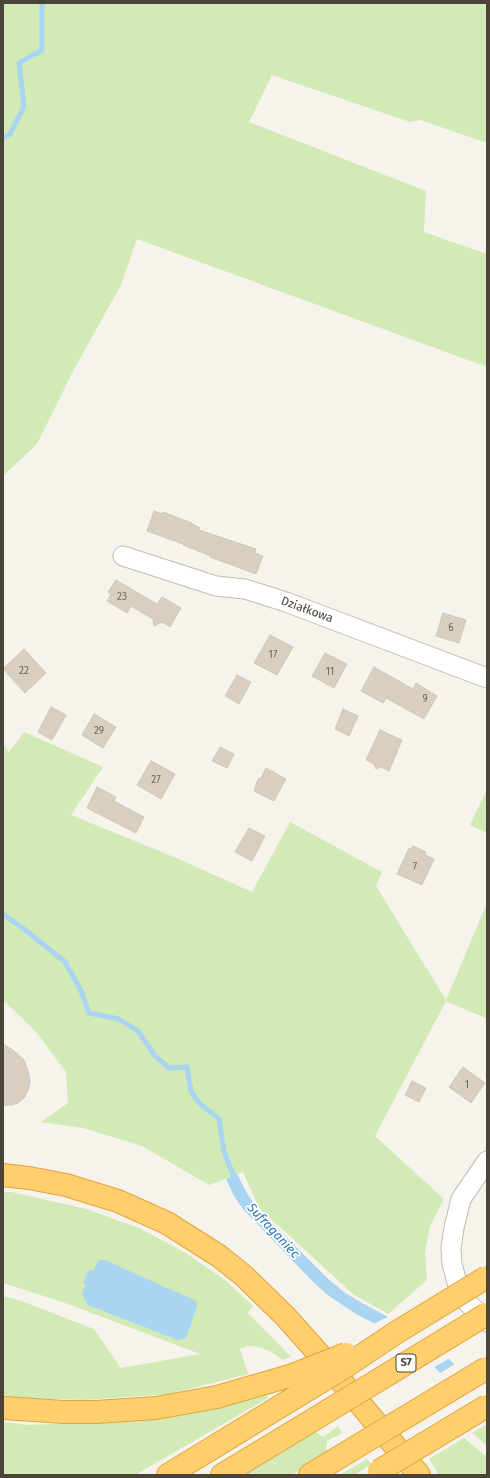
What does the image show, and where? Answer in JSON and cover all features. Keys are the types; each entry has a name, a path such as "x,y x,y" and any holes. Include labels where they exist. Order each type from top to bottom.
{"highway":[{"path":"3,1175 66,1185 118,1201 167,1223 219,1256 244,1276 286,1317 420,1475"},
{"path":"3,1408 64,1412 96,1412 156,1408 300,1383 340,1370 397,1332 487,1277"},
{"name":"S7","path":"222,1475 487,1314"},
{"path":"310,1475 487,1368"},
{"path":"168,1475 300,1383"},
{"path":"375,1473 487,1406"}],"street":[{"name":"Działkowa","path":"123,556 216,586 245,589 286,602 487,678"},
{"path":"487,1161 461,1199 451,1248 452,1264 457,1282 465,1300 487,1322"}],"green space":[{"path":"3,3 487,3 487,143 420,120 410,122 272,75 249,122 426,191 424,232 487,254 487,367 137,239 120,287 73,371 37,444 3,476"},
{"path":"24,732 103,767 71,815 179,859 252,892 290,822 382,872 376,886 446,1000 487,903 487,1019 446,1001 375,1136 444,1199 430,1226 425,1253 427,1280 388,1314 353,1294 259,1208 243,1172 209,1185 142,1146 83,1128 41,1122 68,1103 66,1072 37,1033 3,1000 3,743 9,752"},
{"path":"487,789 487,833 470,825"},
{"path":"3,1192 12,1192 86,1209 139,1228 186,1253 225,1280 253,1306 248,1313 291,1357 283,1360 270,1351 259,1347 248,1346 240,1349 248,1374 169,1394 84,1400 3,1397 3,1296 19,1300 94,1329 121,1368 200,1354 65,1303 3,1283"},
{"path":"265,1392 268,1398 135,1475 3,1475 3,1422 28,1425 125,1421"},
{"path":"311,1394 315,1399 191,1475 179,1475"},
{"path":"487,1424 487,1446 472,1433"},
{"path":"338,1426 342,1433 327,1441 326,1454 292,1475 240,1475 314,1430 323,1437"},
{"path":"464,1438 487,1457 487,1475 439,1475 429,1459"},
{"path":"367,1459 372,1464 354,1475 340,1475"}],"water":[{"path":"237,1174 248,1195 258,1209 327,1278 345,1293 429,1339 487,1397 487,1418 406,1340 356,1314 329,1296 315,1284 243,1209 234,1196 226,1179"},
{"path":"99,1260 105,1260 196,1301 197,1307 186,1338 178,1340 88,1305 82,1293 86,1284 83,1283 89,1270 93,1271"}],"pier":[{"path":"390,1316 420,1330 450,1358 433,1368 405,1342 371,1325"},
{"path":"456,1363 487,1394 487,1420 439,1374"}],"building":[{"path":"154,511 162,514 163,512 192,523 200,528 199,530 256,549 255,553 263,556 256,574 147,531"},
{"path":"116,580 157,604 162,597 181,608 170,627 162,622 154,626 153,619 131,606 127,613 107,601 111,594 108,592"},
{"path":"443,613 466,620 459,643 436,636"},
{"path":"270,635 293,647 277,675 254,663"},
{"path":"24,649 46,673 25,693 3,669"},
{"path":"325,653 347,664 334,688 312,676"},
{"path":"374,667 413,689 416,683 437,696 424,719 386,698 383,703 361,691"},
{"path":"237,675 251,682 239,704 225,696"},
{"path":"51,707 66,715 52,740 38,732"},
{"path":"343,709 358,716 349,736 335,729"},
{"path":"94,714 116,727 103,748 82,735"},
{"path":"380,730 402,740 389,771 381,767 376,769 374,764 366,760"},
{"path":"220,747 234,754 227,768 212,761"},
{"path":"151,761 175,774 161,799 137,785"},
{"path":"266,768 286,779 274,801 254,791 258,779 261,778"},
{"path":"97,787 116,797 114,801 144,817 136,833 87,808"},
{"path":"249,828 265,836 252,861 235,852"},
{"path":"413,846 426,852 425,855 434,859 422,885 397,874 409,848 411,849"},
{"path":"3,1044 13,1050 24,1060 29,1074 30,1082 25,1097 18,1103 11,1105 3,1105"},
{"path":"463,1067 485,1083 471,1103 449,1087"},
{"path":"412,1081 426,1088 419,1102 405,1095"}],"waterway":[{"name":"Sufraganiec","path":"3,138 10,134 24,106 19,63 42,50 42,3"},
{"name":"Sufraganiec","path":"3,914 65,962 81,991 89,1013 119,1019 138,1031 155,1056 169,1068 187,1067 191,1091 199,1103 219,1119 224,1152 236,1182"}]}
